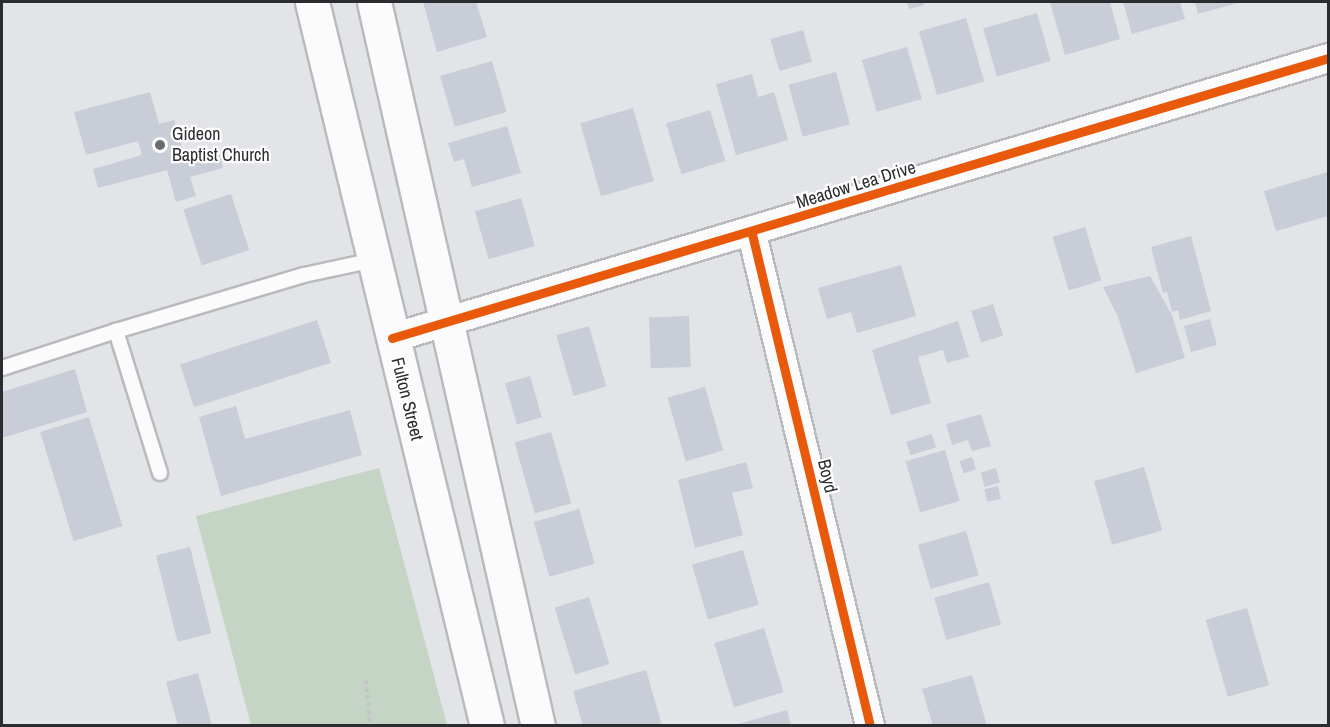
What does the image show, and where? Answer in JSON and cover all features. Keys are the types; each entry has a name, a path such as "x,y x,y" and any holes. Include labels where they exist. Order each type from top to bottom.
{"main road":[{"name":"Fulton Street","path":"312,2 487,726"},
{"path":"374,2 538,726"}],"street":[{"name":"Meadow Lea Drive","path":"392,338 752,234 1329,58"},
{"name":"Boyd","path":"752,234 870,726"}],"lane":[{"path":"2,368 116,331 304,275 374,260"},
{"path":"116,331 160,473"}],"path":[{"path":"366,680 370,726"}],"green space":[{"path":"379,468 447,725 251,725 196,516"}],"building":[{"path":"423,2 476,2 487,37 437,52"},
{"path":"907,2 923,2 924,5 909,9"},
{"path":"1050,2 1110,2 1120,39 1065,55"},
{"path":"1123,2 1180,2 1185,19 1132,34"},
{"path":"1195,2 1241,2 1198,14"},
{"path":"1037,13 1051,61 997,76 983,28"},
{"path":"966,18 984,81 937,95 919,32"},
{"path":"803,30 812,62 779,71 770,39"},
{"path":"907,47 922,99 877,112 862,60"},
{"path":"492,61 507,112 455,127 440,76"},
{"path":"836,72 850,124 803,137 789,85"},
{"path":"752,74 758,97 774,92 788,140 736,155 716,84"},
{"name":"Gideon Baptist Church","path":"150,92 159,124 174,120 185,159 219,150 223,168 190,177 196,196 176,202 167,170 98,188 93,169 142,155 138,141 86,155 74,112"},
{"path":"633,108 654,181 601,196 580,123"},
{"path":"710,110 725,161 682,174 666,123"},
{"path":"507,126 521,173 472,187 464,159 454,162 448,143"},
{"path":"1328,172 1328,216 1276,231 1264,191"},
{"path":"231,194 249,250 202,266 183,209"},
{"path":"521,198 535,246 489,259 475,211"},
{"path":"1085,227 1101,281 1069,290 1052,237"},
{"path":"1191,236 1211,311 1180,320 1178,310 1172,312 1167,292 1163,293 1151,247"},
{"path":"901,265 916,316 857,333 851,312 827,319 818,288"},
{"path":"1150,276 1172,315 1185,358 1136,373 1118,317 1103,287"},
{"path":"993,304 1003,335 981,342 971,311"},
{"path":"689,316 691,367 651,368 649,317"},
{"path":"1210,319 1217,345 1191,352 1184,326"},
{"path":"317,320 331,363 194,407 180,364"},
{"path":"958,321 969,357 947,363 943,350 918,357 931,403 891,415 872,350"},
{"path":"589,326 606,387 574,396 556,335"},
{"path":"75,369 87,412 2,438 2,392"},
{"path":"530,376 542,417 517,425 505,383"},
{"path":"705,387 723,450 686,461 668,398"},
{"path":"236,406 245,439 350,410 362,455 221,496 199,417"},
{"path":"981,414 991,446 972,451 968,440 952,445 946,424"},
{"path":"89,417 122,526 74,541 40,432"},
{"path":"551,432 571,503 535,514 514,442"},
{"path":"932,434 936,447 910,455 906,442"},
{"path":"945,450 960,501 920,512 906,461"},
{"path":"972,457 976,469 964,473 960,461"},
{"path":"746,462 753,488 732,493 743,535 695,548 678,480"},
{"path":"1144,467 1162,530 1112,545 1094,481"},
{"path":"996,468 1000,482 985,487 981,472"},
{"path":"998,486 1001,499 987,502 984,489"},
{"path":"579,509 595,564 550,577 534,522"},
{"path":"966,531 979,575 931,589 918,545"},
{"path":"190,547 212,633 178,642 156,555"},
{"path":"743,550 759,605 708,619 692,565"},
{"path":"989,582 1001,624 946,640 934,598"},
{"path":"589,597 609,664 575,674 555,608"},
{"path":"1247,608 1269,685 1228,697 1206,620"},
{"path":"764,628 784,692 734,707 714,643"},
{"path":"646,670 662,726 583,726 573,691"},
{"path":"198,673 212,726 178,726 166,682"},
{"path":"972,675 987,726 933,726 922,689"},
{"path":"787,710 791,726 735,726 735,725"}],"cycle path":[{"path":"392,338 1328,58"},
{"path":"752,234 870,726"}],"place":[{"name":"Gideon Baptist Church","path":"160,145"}]}
